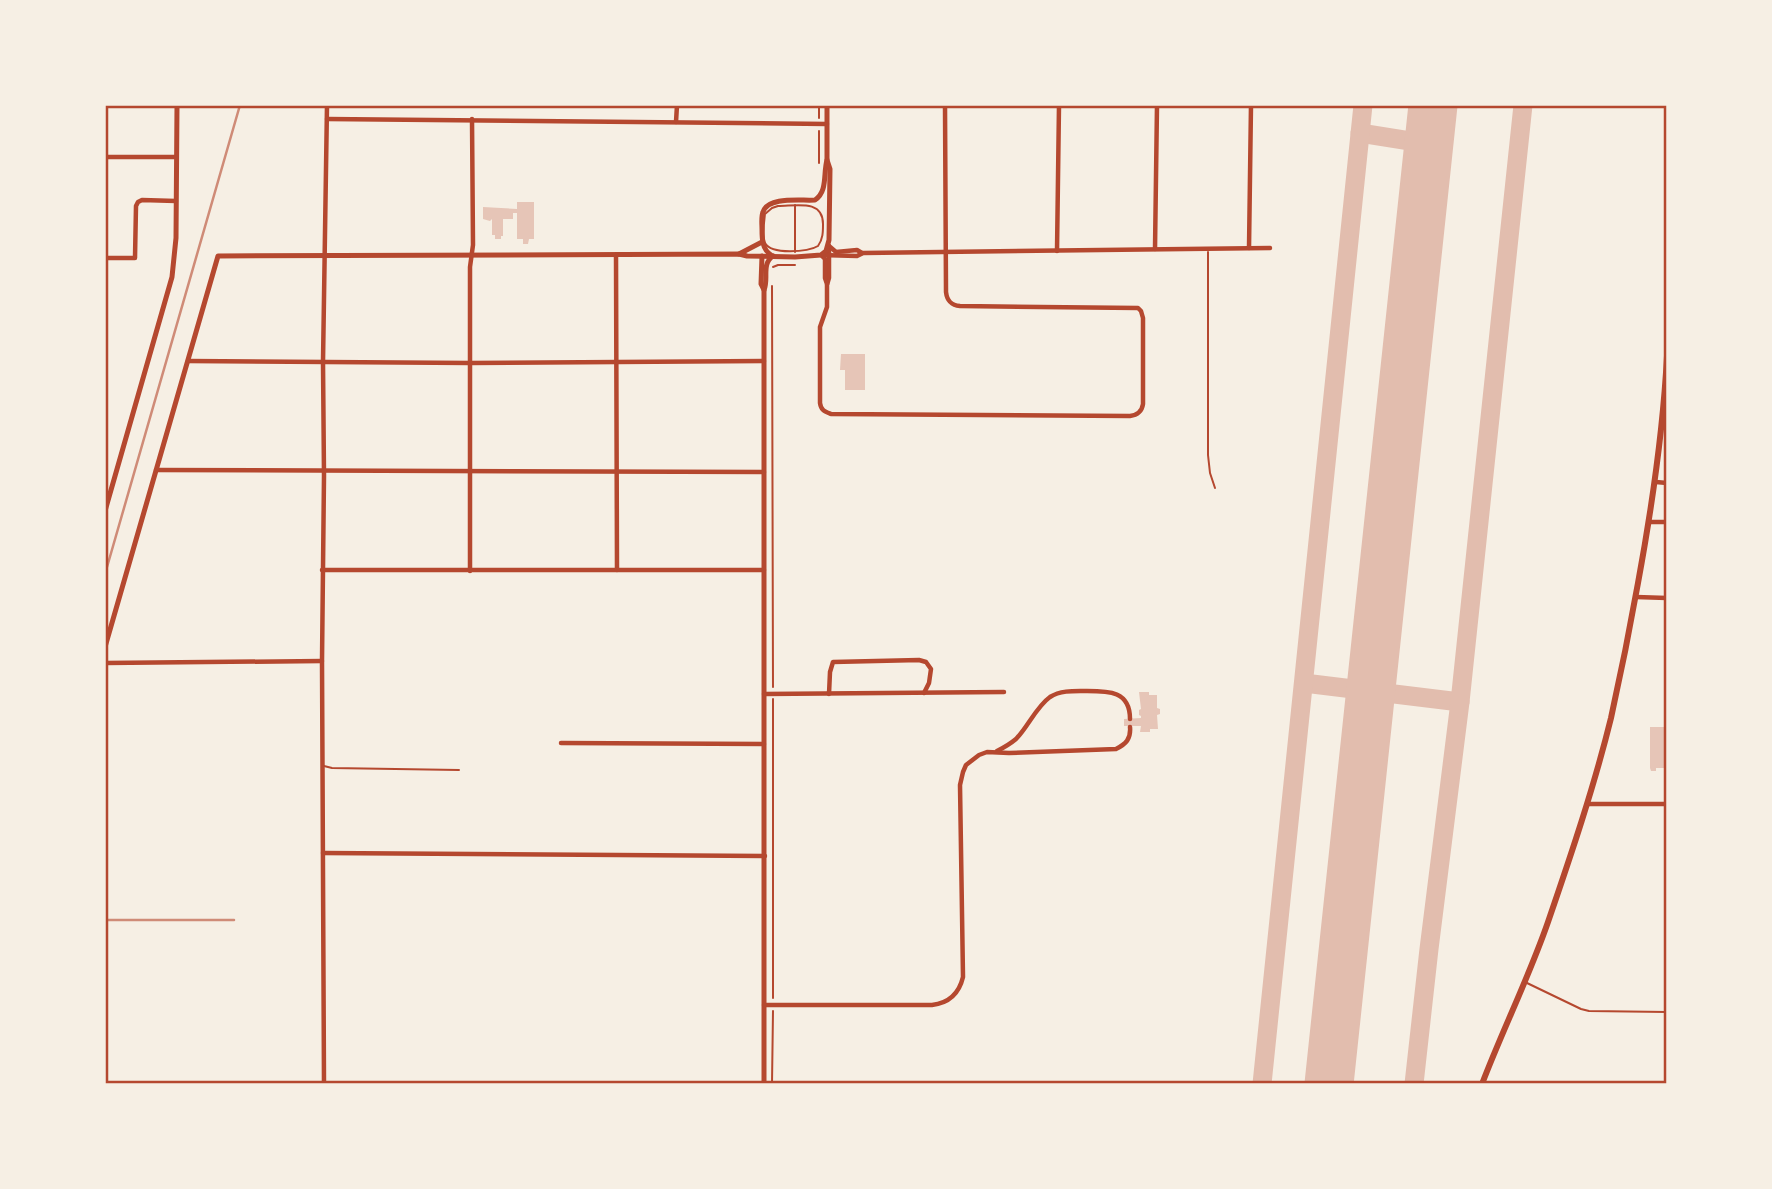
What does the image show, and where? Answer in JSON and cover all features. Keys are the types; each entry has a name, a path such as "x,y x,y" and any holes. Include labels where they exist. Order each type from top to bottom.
{"main road":[{"path":"1482,1084 1549,921 1610,720 1650,522 1664,408 1667,356"}],"street":[{"path":"105,511 172,276 176,238 177,105"},
{"path":"324,1084 322,570 327,105"},
{"path":"676,122 677,105"},
{"path":"764,290 761,284 763,210 775,201 795,203 820,197 824,189 827,160 827,105"},
{"path":"821,256 825,259 827,307 820,327 820,403 821,408 831,414 1130,416 1140,412 1143,404 1143,318 1140,311 1133,307 954,305 949,302 945,105"},
{"path":"1057,251 1059,105"},
{"path":"1155,249 1157,105"},
{"path":"1249,248 1251,105"},
{"path":"327,119 827,124"},
{"path":"470,571 472,119"},
{"path":"105,157 176,157"},
{"path":"827,160 830,169 830,278 827,285"},
{"path":"815,200 826,206 829,212"},
{"path":"105,258 135,258 138,202 176,201"},
{"path":"739,254 762,242"},
{"path":"762,242 766,252 773,256"},
{"path":"829,246 836,252 857,250 863,253 1270,248"},
{"path":"821,256 829,246"},
{"path":"105,647 218,256 857,256 863,253"},
{"path":"616,254 617,570"},
{"path":"764,1084 764,290 766,264 773,256"},
{"path":"188,361 764,361"},
{"path":"155,470 764,472"},
{"path":"1656,482 1667,483"},
{"path":"1650,522 1667,522"},
{"path":"322,570 764,570"},
{"path":"1636,597 1667,598"},
{"path":"829,694 832,662 919,660 926,663 930,669 929,683 924,693"},
{"path":"105,663 322,661"},
{"path":"996,751 1015,740 1049,698 1064,692 1108,691 1116,694 1128,704 1130,719"},
{"path":"764,694 1004,692"},
{"path":"764,1005 932,1005 944,1003 955,995 963,977 961,778 966,765 987,752 996,751 1009,753 1115,749 1127,742 1131,735 1130,727"},
{"path":"561,743 764,744"},
{"path":"1586,804 1667,804"},
{"path":"323,853 765,856"}],"lane":[{"path":"1208,249 1208,455 1215,488"},
{"path":"323,766 459,770"},
{"path":"1526,982 1589,1011 1667,1012"}],"path":[{"path":"819,105 819,117"},
{"path":"819,131 819,166"},
{"path":"772,271 776,265 795,265 795,203"},
{"path":"795,203 816,208 822,215 822,237 818,246 795,254 774,250 767,245 764,236 767,212 775,206 795,203"},
{"path":"772,284 773,685"},
{"path":"773,704 773,994"},
{"path":"772,1084 773,1016"}],"building":[{"path":"517,202 534,202 534,239 529,239 528,244 523,244 523,239 517,239 517,213 513,213 513,219 503,219 501,239 495,239 495,235 492,235 492,219 483,219 483,207 517,209"},
{"path":"841,354 865,354 865,390 845,390 845,370 840,370"},
{"path":"1139,692 1157,695 1157,708 1160,709 1160,714 1157,715 1158,729 1140,732 1141,726 1124,726 1124,719 1141,718"},
{"path":"1650,727 1667,727 1667,768 1656,768 1656,771 1651,771 1650,768"}],"taxiway":[{"path":"1262,1084 1363,105"},
{"path":"1414,1084 1460,702 1523,105"},
{"path":"1360,133 1429,144"},
{"path":"1304,683 1460,702"}],"runway":[{"path":"1329,1084 1433,105"}],"railway":[{"path":"105,574 240,105"},
{"path":"105,920 234,920"}]}
